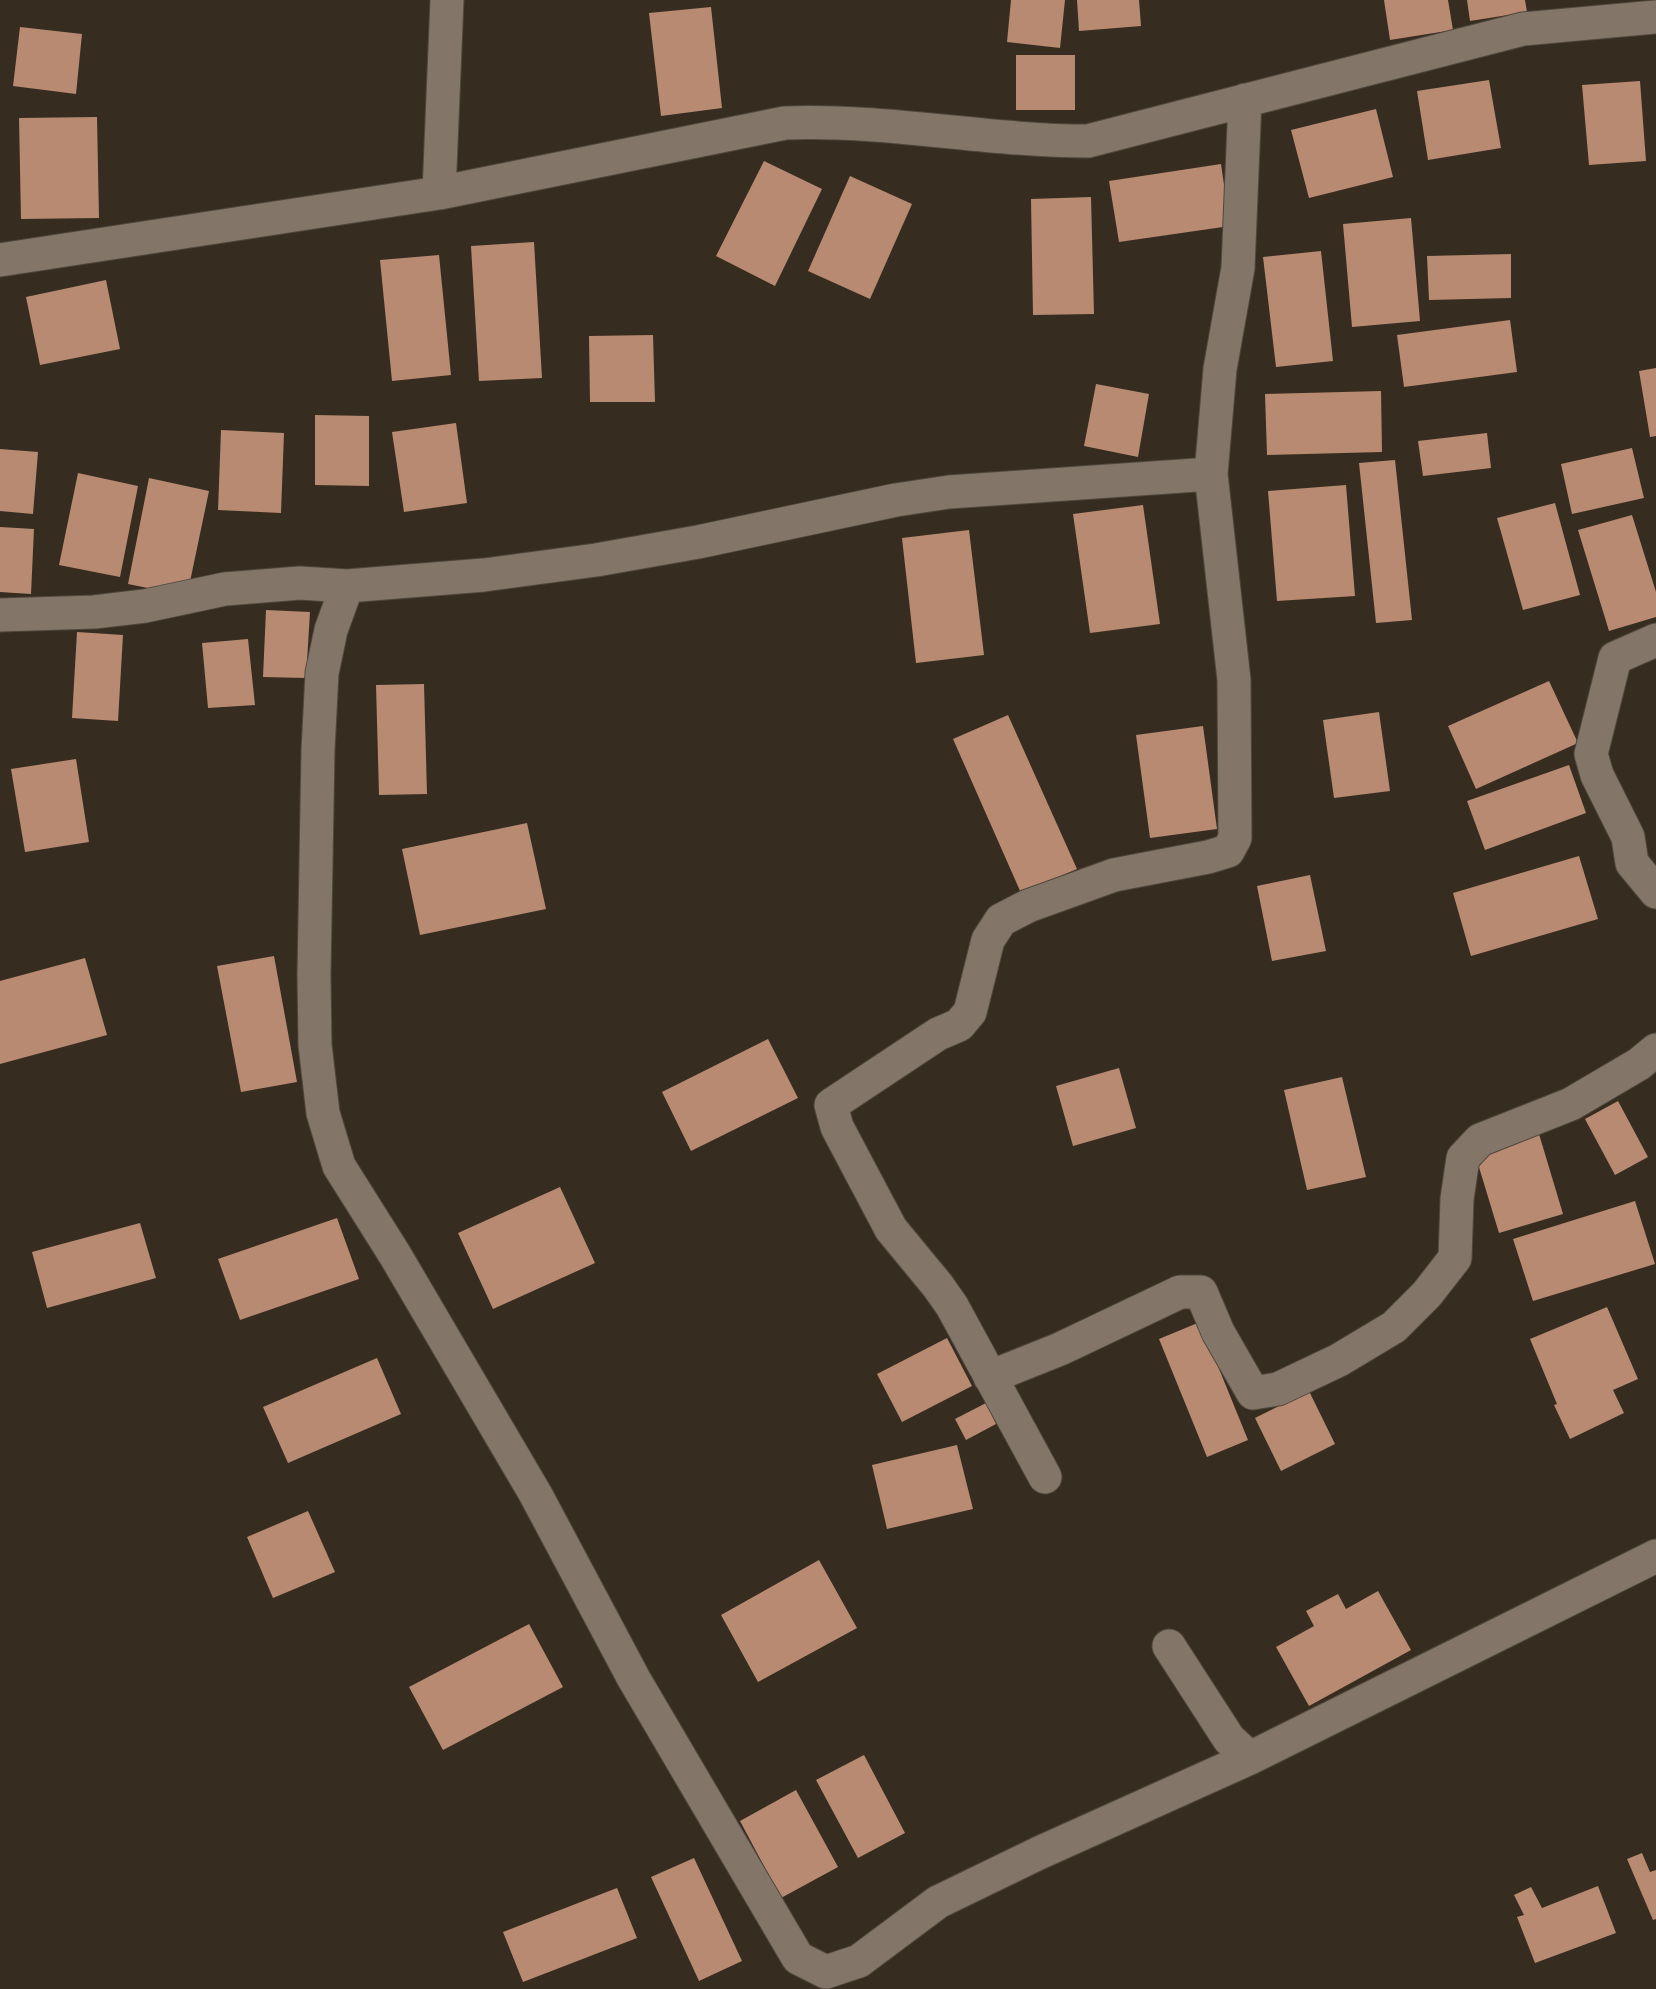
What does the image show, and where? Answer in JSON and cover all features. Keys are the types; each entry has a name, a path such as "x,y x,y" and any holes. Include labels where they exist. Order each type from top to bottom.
{"street":[{"path":"439,194 447,0"},
{"path":"0,260 439,194 785,123 829,121 1047,141 1088,141 1523,29 1656,17"},
{"path":"1044,1477 952,1306 879,1211 837,1126 831,1105 938,1034 959,1025 970,1012 988,940 1001,920 1028,906 1114,875 1228,851 1235,838 1234,680 1211,474 1220,369 1238,268 1245,100"},
{"path":"0,615 94,612 145,606 225,589 300,583 347,586 484,575 596,560 698,542 896,500 949,492 1211,474"},
{"path":"347,586 331,630 322,673 318,750 314,963 315,1045 319,1079 324,1113 339,1166 395,1255 536,1495 634,1679 798,1958 826,1972 859,1961 938,1902 1039,1853 1250,1758 1656,1556"},
{"path":"1656,640 1615,658 1591,754 1597,775 1628,837 1632,863 1656,892"},
{"path":"990,1377 1060,1349 1180,1292 1201,1293 1218,1332 1253,1394 1278,1389 1339,1360 1394,1327 1427,1294 1455,1258 1457,1199 1463,1158 1480,1140 1571,1104 1639,1064 1656,1050"},
{"path":"1168,1646 1229,1739 1250,1758"}],"building":[{"path":"1011,0 1065,0 1060,48 1007,42"},
{"path":"1077,0 1139,0 1141,26 1079,31"},
{"path":"1384,0 1448,0 1453,30 1390,40"},
{"path":"1467,0 1525,0 1527,12 1470,21"},
{"path":"711,7 722,108 661,116 649,13"},
{"path":"20,27 82,34 76,94 13,86"},
{"path":"1016,55 1075,55 1075,110 1016,110"},
{"path":"1489,80 1501,148 1428,160 1417,91"},
{"path":"1640,81 1646,161 1589,165 1582,85"},
{"path":"1376,109 1393,177 1309,198 1291,130"},
{"path":"97,117 99,218 21,219 19,118"},
{"path":"764,161 822,189 775,286 716,256"},
{"path":"1221,164 1230,226 1119,242 1109,181"},
{"path":"850,176 912,204 870,299 808,271"},
{"path":"1091,197 1094,314 1033,315 1031,199"},
{"path":"1411,218 1420,321 1352,327 1343,224"},
{"path":"534,242 542,378 479,381 471,246"},
{"path":"1321,251 1333,361 1276,367 1263,257"},
{"path":"1511,254 1511,298 1429,300 1427,256"},
{"path":"439,255 451,375 392,381 380,260"},
{"path":"106,280 120,349 40,365 26,297"},
{"path":"1510,320 1517,372 1404,387 1397,335"},
{"path":"653,335 655,402 590,402 589,336"},
{"path":"1656,368 1656,436 1650,437 1639,371"},
{"path":"1096,384 1149,394 1138,457 1084,446"},
{"path":"1381,391 1382,452 1267,455 1265,394"},
{"path":"315,415 369,416 369,486 315,485"},
{"path":"456,423 467,503 404,512 392,432"},
{"path":"221,430 284,433 281,513 218,510"},
{"path":"1487,433 1491,468 1423,476 1418,441"},
{"path":"1632,448 1644,498 1572,514 1561,464"},
{"path":"0,449 38,452 33,514 0,511"},
{"path":"1395,460 1412,620 1376,623 1359,463"},
{"path":"78,473 138,486 120,577 59,565"},
{"path":"149,478 209,491 187,596 128,584"},
{"path":"1346,485 1355,596 1277,601 1268,491"},
{"path":"1555,503 1580,595 1523,610 1497,518"},
{"path":"1143,505 1160,624 1090,633 1073,514"},
{"path":"1632,515 1656,592 1656,617 1609,631 1578,530"},
{"path":"0,527 34,529 31,594 0,592"},
{"path":"969,530 984,655 916,663 902,538"},
{"path":"266,610 310,612 306,678 263,677"},
{"path":"77,632 123,635 118,721 72,718"},
{"path":"248,639 255,705 208,708 202,643"},
{"path":"1549,681 1578,743 1476,789 1448,726"},
{"path":"424,684 427,794 379,795 376,685"},
{"path":"1379,712 1390,791 1334,798 1323,720"},
{"path":"1008,715 1077,869 1021,893 953,739"},
{"path":"1203,726 1217,829 1150,838 1136,735"},
{"path":"76,759 89,842 25,852 11,769"},
{"path":"1569,765 1586,813 1485,850 1467,801"},
{"path":"527,823 546,909 420,935 402,849"},
{"path":"1579,856 1598,919 1471,956 1453,893"},
{"path":"1310,875 1326,951 1272,961 1257,886"},
{"path":"274,956 297,1082 241,1092 217,966"},
{"path":"85,958 107,1035 0,1064 0,981"},
{"path":"768,1039 798,1098 691,1151 662,1092"},
{"path":"1119,1068 1136,1128 1073,1146 1056,1086"},
{"path":"1342,1077 1366,1177 1307,1190 1284,1090"},
{"path":"1618,1101 1648,1157 1615,1175 1585,1119"},
{"path":"1539,1134 1563,1214 1499,1233 1475,1154"},
{"path":"560,1187 595,1263 493,1309 458,1233"},
{"path":"1635,1201 1655,1264 1533,1301 1513,1239"},
{"path":"337,1218 359,1279 240,1320 218,1259"},
{"path":"140,1223 156,1278 47,1308 32,1252"},
{"path":"1607,1307 1638,1379 1613,1390 1624,1413 1570,1439 1554,1405 1557,1404 1530,1339"},
{"path":"1200,1322 1248,1440 1207,1457 1159,1339"},
{"path":"947,1338 972,1386 902,1422 877,1374"},
{"path":"377,1358 401,1414 288,1463 263,1407"},
{"path":"1309,1391 1335,1444 1281,1471 1255,1418"},
{"path":"986,1403 996,1424 966,1440 955,1419"},
{"path":"957,1445 973,1509 887,1529 872,1465"},
{"path":"308,1511 335,1572 273,1598 247,1537"},
{"path":"819,1560 857,1628 758,1682 721,1615"},
{"path":"1378,1591 1411,1650 1309,1706 1276,1647 1314,1626 1306,1611 1338,1594 1346,1609"},
{"path":"529,1624 563,1687 443,1750 409,1687"},
{"path":"864,1755 905,1833 858,1858 816,1780"},
{"path":"796,1790 838,1867 781,1898 740,1821"},
{"path":"1642,1853 1650,1872 1656,1870 1656,1919 1653,1920 1627,1859"},
{"path":"694,1858 742,1961 699,1981 651,1877"},
{"path":"1598,1886 1616,1933 1535,1963 1517,1917 1524,1915 1514,1895 1531,1887 1542,1908"},
{"path":"617,1888 637,1938 523,1982 503,1932"}]}
